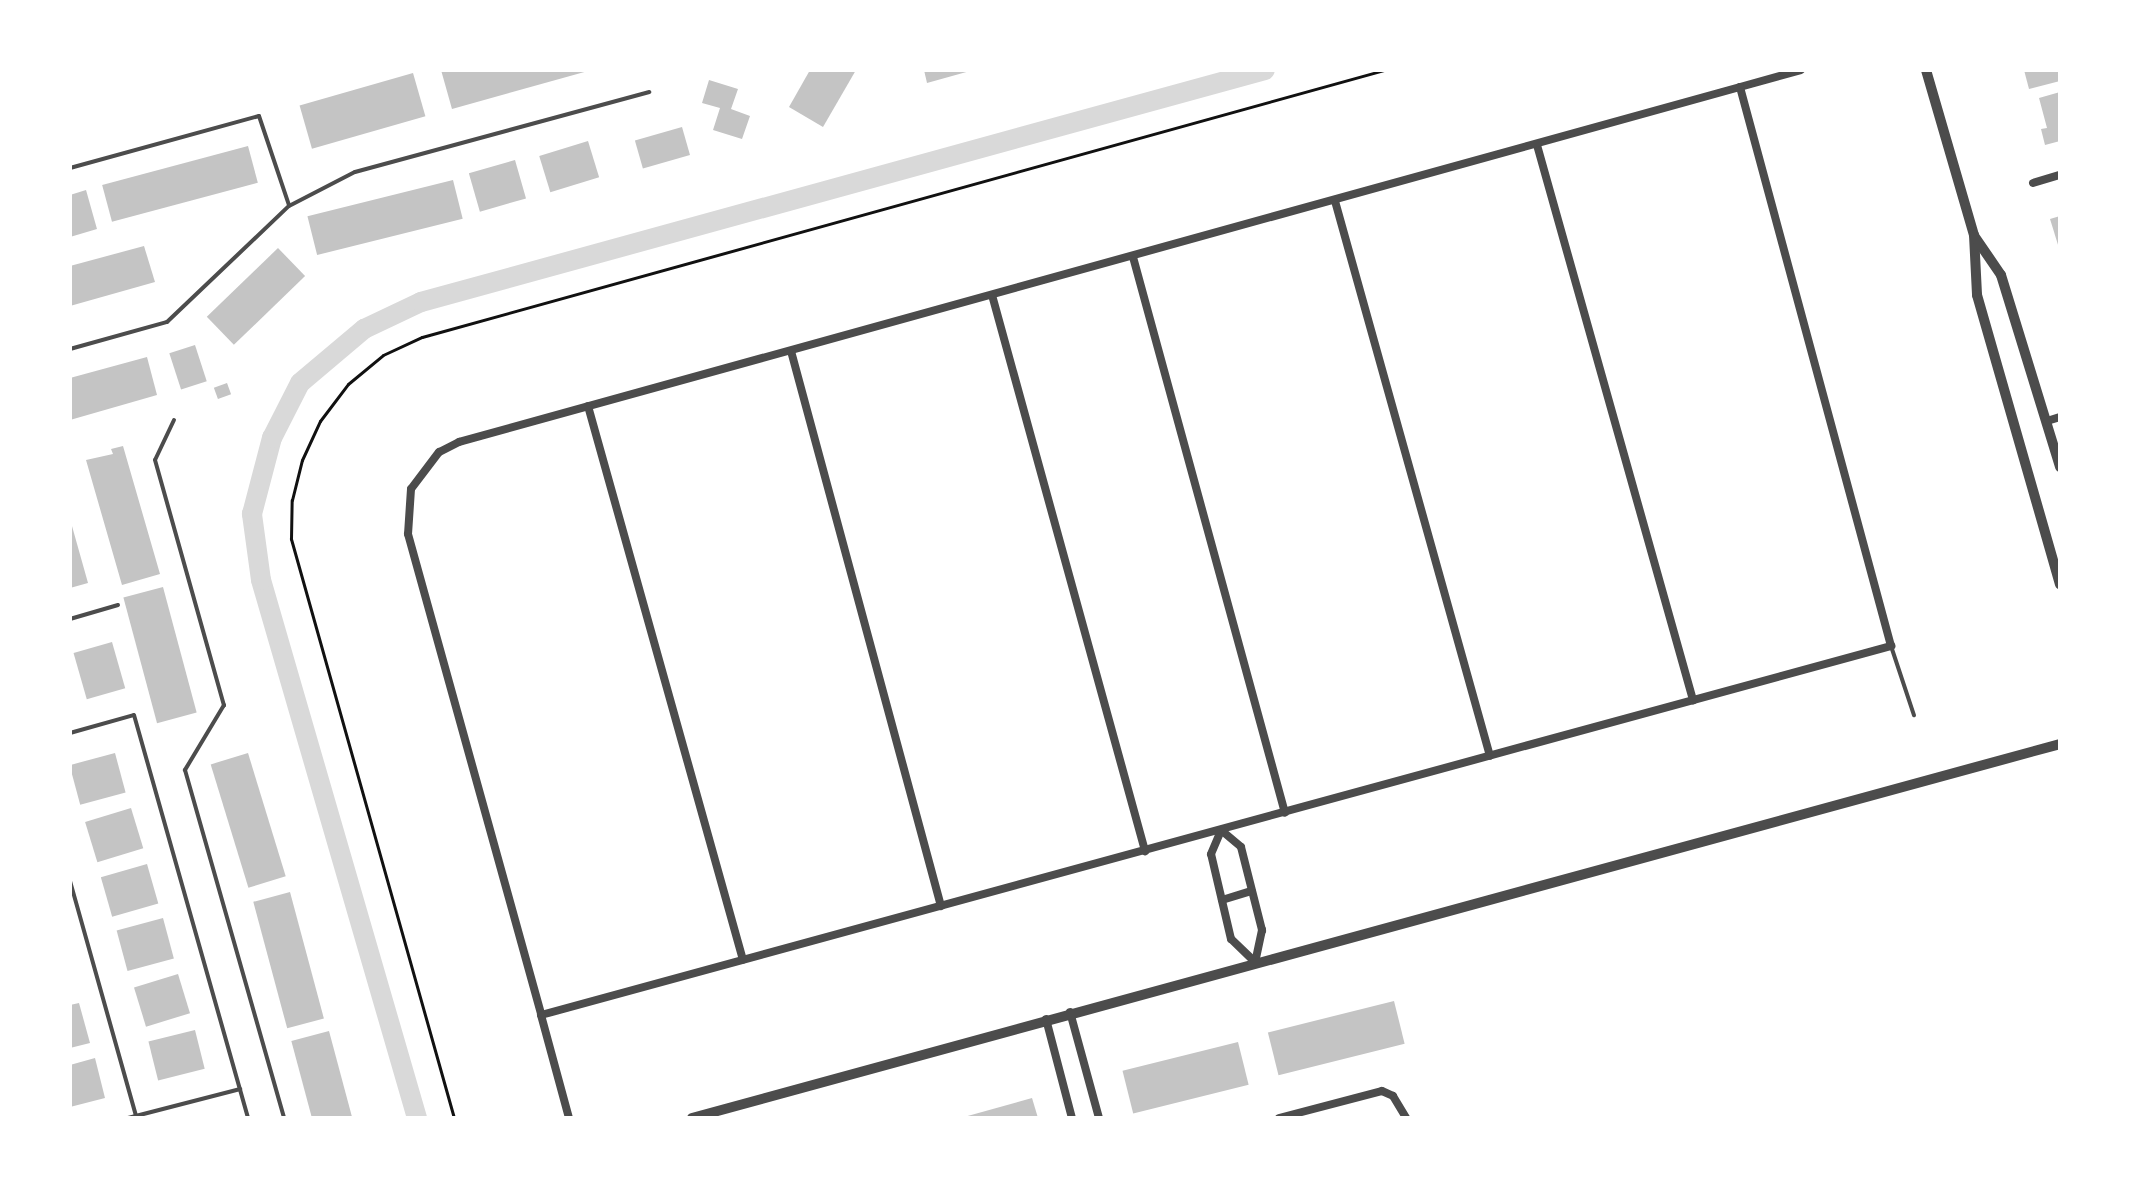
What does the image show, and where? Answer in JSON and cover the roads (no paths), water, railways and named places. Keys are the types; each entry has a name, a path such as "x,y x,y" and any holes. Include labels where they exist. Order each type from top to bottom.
{"street":[{"path":"569,1118 408,534 411,489 439,452 588,406 1801,70"},
{"path":"1926,70 1974,235 1977,295 2060,584"},
{"path":"541,1015 1891,646 1740,87"},
{"path":"1537,145 1693,700"},
{"path":"2033,183 2060,175"},
{"path":"1335,201 1490,756"},
{"path":"1974,235 2001,275 2060,467"},
{"path":"1133,257 1285,813"},
{"path":"992,295 1145,851"},
{"path":"791,351 941,906"},
{"path":"588,406 743,960"},
{"path":"2047,421 2060,417"},
{"path":"692,1118 1070,1012 2060,744"},
{"path":"1221,830 1241,847 1262,930 1255,962"},
{"path":"1221,830 1211,854 1231,939 1255,962"},
{"path":"1222,900 1252,891"},
{"path":"1070,1012 1099,1118"},
{"path":"1046,1019 1072,1118"},
{"path":"1279,1118 1382,1091 1393,1096 1406,1118"}],"lane":[{"path":"70,349 167,322 289,206 355,172 649,92"},
{"path":"70,168 259,116 289,206"},
{"path":"174,420 155,460 224,705 185,770 284,1118"},
{"path":"70,619 118,605"},
{"path":"1891,646 1914,715"},
{"path":"70,733 134,715 248,1118"},
{"path":"70,881 136,1116"},
{"path":"128,1118 240,1089"}],"waterway":[{"path":"417,1118 261,580 252,514 272,438 300,383 364,329 421,302 1265,70"}]}
